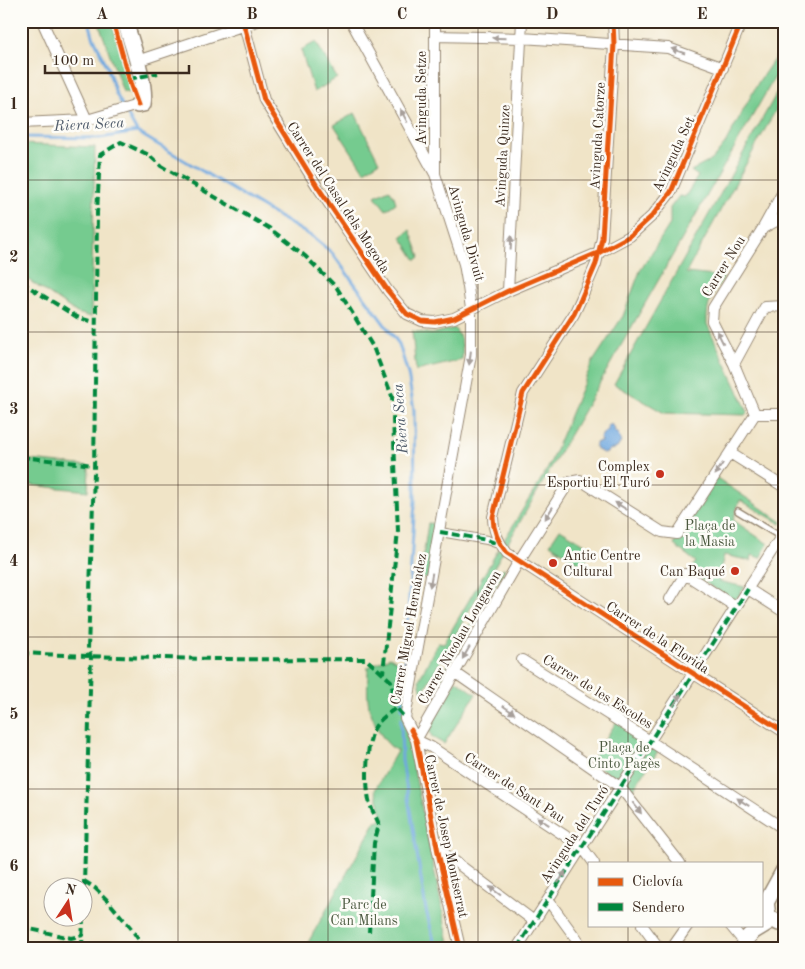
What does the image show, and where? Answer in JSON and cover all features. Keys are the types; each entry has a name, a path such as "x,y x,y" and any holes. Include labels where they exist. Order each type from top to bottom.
{"main road":[{"path":"125,21 137,61 144,96 143,104 138,105"},
{"path":"762,924 775,912 784,870"},
{"path":"747,938 760,926"}],"street":[{"path":"42,21 87,120"},
{"path":"137,61 243,23 257,21"},
{"name":"Avinguda Divuit","path":"351,21 435,174 464,264 471,309 471,356 440,532"},
{"name":"Avinguda Setze","path":"435,21 435,174"},
{"name":"Avinguda Quinze","path":"508,292 522,21"},
{"name":"Avinguda Catorze","path":"501,545 493,527 493,517 523,393 574,314 582,299 600,252 614,44 613,21"},
{"name":"Avinguda Set","path":"471,309 600,252 630,236 652,216 671,192 742,21"},
{"name":"Carrer del Casal dels Mogoda","path":"243,23 264,100 317,186 388,291 407,314 422,321 435,322 454,318 471,309"},
{"path":"435,36 522,38 668,48 723,68"},
{"path":"21,123 87,120 138,105"},
{"name":"Carrer Nou","path":"755,414 734,364 712,322 713,308 763,228 784,190"},
{"path":"763,228 784,217"},
{"path":"734,364 765,307 784,306"},
{"path":"784,414 755,414 730,453 784,487"},
{"name":"Carrer Nicolau Longaron","path":"416,740 519,561 569,482 580,480 662,532 677,534 730,453"},
{"path":"440,532 487,540 501,545"},
{"name":"Carrer Miguel Hernández","path":"410,730 406,718 440,532"},
{"name":"Avinguda del Turó","path":"517,948 782,535"},
{"name":"Carrer de la Florida","path":"501,545 507,553 519,561 784,732"},
{"path":"670,599 685,574 736,607"},
{"path":"748,589 784,612"},
{"name":"Carrer de les Escoles","path":"522,660 650,740 784,829"},
{"path":"454,672 620,787 679,862"},
{"name":"Carrer de Josep Montserrat","path":"410,730 416,740 437,848 460,948"},
{"name":"Carrer de Sant Pau","path":"416,740 582,847 593,862"},
{"path":"437,848 534,921"},
{"path":"548,900 583,948"},
{"path":"643,926 659,948"},
{"path":"672,948 687,926"},
{"path":"731,926 747,938"}],"lane":[{"path":"738,512 782,535"}],"green space":[{"path":"98,21 112,21 132,93 123,92"},
{"path":"316,42 337,78 314,92 301,50"},
{"path":"784,45 784,61 422,693 419,680 438,642 444,643 548,468 592,363 623,316 640,271 670,224 670,208 679,196 685,197 698,176 691,171 712,160 725,144 759,81"},
{"path":"784,80 784,95 686,273 724,277 709,304 707,324 748,412 745,415 664,413 614,384"},
{"path":"355,113 379,162 364,171 334,125"},
{"path":"21,144 95,147 91,317 77,313 21,275"},
{"path":"389,189 396,203 386,210 375,196"},
{"path":"410,230 420,257 416,260 401,237"},
{"path":"454,328 462,343 462,360 416,371 412,331 432,334"},
{"path":"21,459 89,466 88,491 21,484"},
{"name":"Plaça de la Masia","path":"714,476 782,522 781,524 740,500 733,520 768,544 760,558 752,555 751,561 724,555 718,581 745,587 734,602 689,571 696,562 674,545"},
{"path":"428,523 438,524 428,579 420,577"},
{"path":"560,529 593,549 582,565 550,544"},
{"path":"503,568 505,569 431,700 429,698"},
{"name":"Parc de Can Milans","path":"390,657 410,670 404,720 450,948 305,948 376,821 384,819 375,790 397,751 384,738 370,710 368,667"},
{"path":"456,680 476,694 444,744 432,737 429,729"},
{"name":"Plaça de Cinto Pagès","path":"617,721 660,749 632,791 591,761"}],"water":[{"path":"611,424 621,442 617,448 603,453 596,449 595,446 597,442 601,442 600,438 605,431 608,431 607,426"}],"waterway":[{"path":"89,21 116,94 137,132"},
{"name":"Riera Seca","path":"21,137 100,138 137,132 314,238 332,253 399,344 408,374 414,410 415,500 402,710"},
{"name":"Riera Seca","path":"401,719 402,760 426,910 436,948"}],"marked path":[{"path":"129,79 158,73"},
{"path":"82,948 91,657 88,649 94,473 97,213 100,155 121,142 149,155 161,166 269,228 305,256 337,288 373,347 392,396 398,531 383,673"},
{"path":"21,282 77,317 96,323"},
{"path":"21,457 94,465"},
{"path":"440,532 487,540 500,545"},
{"path":"517,948 748,589"},
{"path":"21,653 194,659 366,659 391,681 396,708 405,718"},
{"path":"369,932 374,843 379,825 368,797 368,753 375,727 396,708"},
{"path":"92,886 107,900 131,928 144,948"},
{"path":"21,927 71,938 83,935"}],"cycle path":[{"path":"113,21 138,105"},
{"path":"243,21 264,100 317,186 388,291 407,314 422,321 435,322 454,318 508,291 600,252 630,236 652,216 671,192 742,21"},
{"path":"613,21 614,44 602,238 596,264 574,314 523,393 493,517 495,532 507,553 784,732"},
{"path":"411,730 416,740 439,857 460,948"}],"place":[{"name":"Complex Esportiu El Turó","path":"660,474"},
{"name":"Antic Centre Cultural","path":"553,563"},
{"name":"Can Baqué","path":"735,571"}]}
